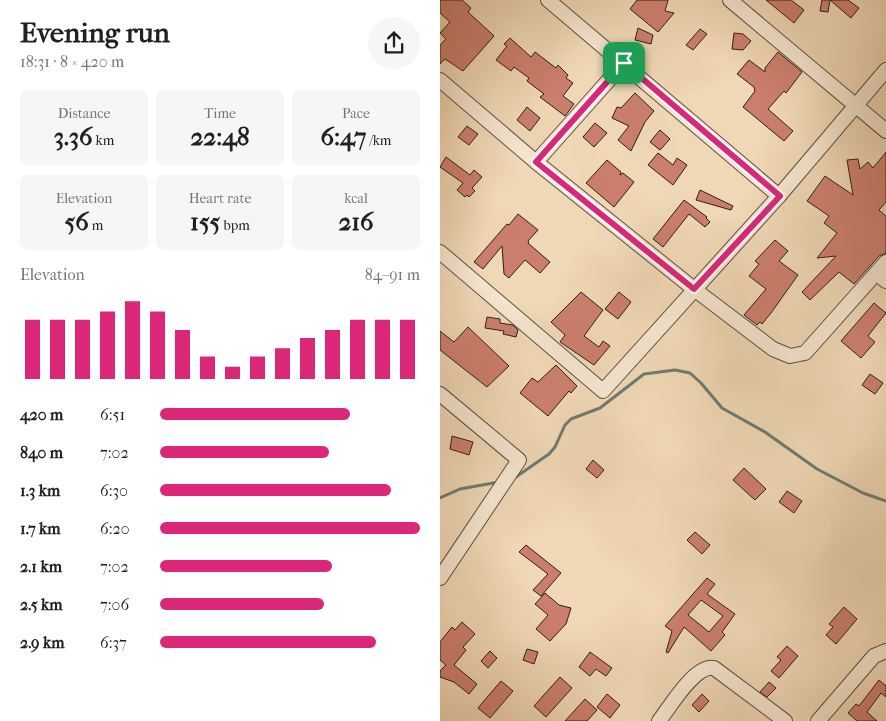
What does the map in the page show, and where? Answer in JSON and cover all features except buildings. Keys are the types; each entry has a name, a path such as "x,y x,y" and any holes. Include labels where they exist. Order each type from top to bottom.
{"street":[{"path":"548,0 780,196"},
{"path":"730,0 886,131"},
{"path":"536,162 624,63"},
{"path":"440,252 603,391 780,196 886,70"},
{"path":"440,80 536,162 694,289 773,349 790,356 805,353 881,277 886,262"},
{"path":"440,394 519,460 440,578"},
{"path":"818,721 874,656 886,651"},
{"path":"659,721 697,672 708,667 714,668 785,721"}],"waterway":[{"path":"513,479 549,454 555,447 565,425 571,419 600,408 644,374 675,370 690,373 722,408 765,432 817,469 863,493 886,501"},
{"path":"440,498 460,489 499,482"}],"route":[{"path":"624,63 780,196 694,289 536,162 624,63"}]}
